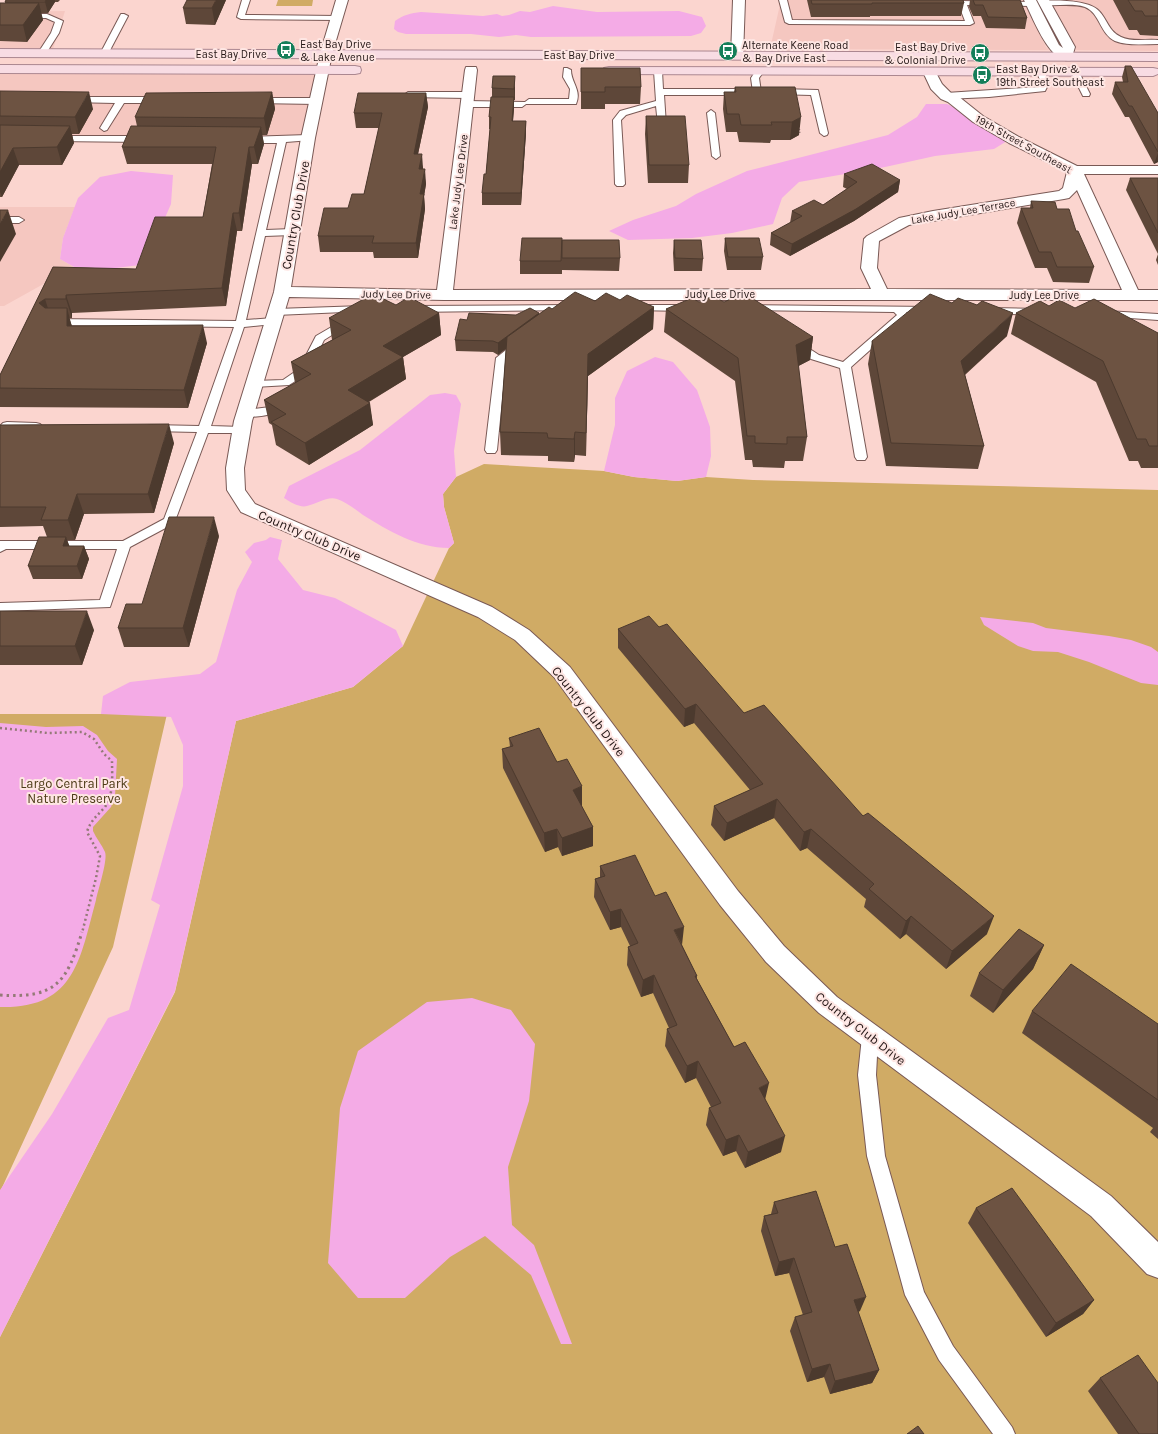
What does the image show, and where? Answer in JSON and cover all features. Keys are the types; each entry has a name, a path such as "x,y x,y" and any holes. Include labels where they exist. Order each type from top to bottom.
{"main road":[{"name":"East Bay Drive","path":"0,53 120,54 325,62 365,70"},
{"path":"0,67 91,60 120,54"},
{"name":"East Bay Drive","path":"0,67 325,62 360,60 521,61 535,60 551,55 1158,57"},
{"path":"523,68 594,62 706,62 737,56"},
{"path":"760,71 761,68 778,64 908,64 925,63 947,56"},
{"path":"1062,72 1067,69 1089,65 1158,66"},
{"path":"456,70 486,70"},
{"name":"East Bay Drive","path":"552,70 582,70"},
{"name":"East Bay Drive","path":"597,71 1075,72 1133,76 1158,72"}],"street":[{"name":"Country Club Drive","path":"342,0 325,62 318,102 308,138 277,308 244,421 235,468 236,490 248,508 485,612 522,635 562,672 729,898 775,954 828,1006 1101,1206 1158,1263"},
{"path":"737,56 739,0"},
{"path":"1038,2 1054,47 1067,57"},
{"name":"Lake Judy Lee Drive","path":"444,295 471,70"},
{"name":"19th Street Southeast","path":"929,72 936,86 946,96 954,99 978,119 1014,140 1075,170 1132,295"},
{"path":"1075,170 1158,170"},
{"name":"Lake Judy Lee Terrace","path":"881,294 869,268 872,239 904,222 919,218 986,206 1064,195 1070,189 1075,170"},
{"name":"Judy Lee Drive","path":"277,308 444,295 1158,295"}],"lane":[{"path":"246,0 241,17 337,18"},
{"path":"783,0 789,22 970,23 962,3 1038,2 1088,6 1096,10 1109,33 1118,39 1135,42 1158,42"},
{"path":"0,16 47,16 59,21 55,33 42,53"},
{"path":"104,54 124,16"},
{"path":"398,95 526,103 573,102 574,89 567,77 567,70"},
{"path":"658,71 662,125"},
{"path":"760,71 755,78 765,92"},
{"path":"946,96 1042,89 1045,83 1041,72"},
{"path":"1075,72 1086,94"},
{"path":"659,92 814,92 824,133"},
{"path":"708,92 709,103"},
{"path":"60,100 168,100"},
{"path":"104,128 121,100"},
{"path":"247,101 318,102"},
{"path":"620,184 617,120 623,113 660,102"},
{"path":"711,113 716,156"},
{"path":"235,140 282,140 308,138"},
{"path":"47,139 156,139"},
{"path":"0,548 1,545 125,545 168,521 204,429 240,324 282,140"},
{"path":"0,220 19,220"},
{"path":"261,233 292,232"},
{"path":"51,322 240,324 277,308 370,309"},
{"path":"557,317 569,308"},
{"path":"402,309 585,308"},
{"path":"624,308 694,308"},
{"path":"760,320 741,308 936,310"},
{"path":"254,384 286,383 304,371 320,338 348,321 355,309"},
{"path":"845,366 904,315 897,309"},
{"path":"976,310 1048,312"},
{"path":"1114,324 1095,313 1158,317"},
{"path":"491,450 501,358 532,335"},
{"path":"784,336 814,357 845,366"},
{"path":"845,366 861,457"},
{"path":"140,428 204,429 244,421 264,412 274,410 280,406 286,383"},
{"path":"7,425 46,426"},
{"path":"0,607 105,604 125,545"},
{"path":"870,1037 867,1075 876,1156 915,1295 946,1353 1005,1434"}],"path":[{"path":"799,121 800,134"},
{"path":"0,728 48,733 82,732 94,739 104,754 112,761 110,795 107,803 89,823 87,832 100,854 80,939 70,968 60,980 47,990 23,996 0,995"}],"shaded area":[{"path":"781,0 1023,0 1046,47 1049,50 770,49"},
{"path":"1050,0 1158,0 1158,51 1076,50 1076,47"},
{"path":"553,6 597,12 679,11 702,17 706,26 701,33 691,36 531,37 516,35 499,37 471,34 406,34 398,32 394,29 395,21 404,16 417,12 483,16 497,14 502,16 520,11 530,12"},
{"path":"65,11 53,49 0,49 0,12"},
{"path":"0,73 315,73 310,102 301,136 0,136"},
{"path":"926,104 947,104 1007,141 994,149 935,156 885,167 799,182 782,198 773,224 732,233 692,238 628,240 609,231 633,220 676,206 696,194 747,171 888,135 917,117"},
{"path":"131,171 173,175 171,204 157,236 140,265 83,272 60,259 63,238 78,198 100,177"},
{"path":"0,207 75,207 63,238 60,259 74,267 4,306 0,306"},
{"path":"655,357 673,362 697,390 710,427 711,456 706,477 677,481 634,477 604,471 615,425 615,398 627,371"},
{"path":"445,393 456,395 461,404 454,451 456,477 443,494 444,507 454,543 449,548 426,545 404,538 337,499 326,499 311,505 301,506 284,498 289,486 360,450 430,395"},
{"path":"270,537 282,540 278,559 303,590 335,598 396,630 403,646 353,687 236,721 175,991 0,1337 0,1190 52,1114 108,1018 129,1010 160,905 151,900 183,786 183,745 171,717 101,714 103,696 130,682 200,674 216,662 237,590 252,562 245,552 254,543 266,540"},
{"path":"980,617 1033,623 1046,628 1109,636 1131,640 1151,647 1158,652 1158,685 1141,683 1089,662 1058,652 1033,651 1018,646 984,625"},
{"path":"0,723 46,727 83,726 97,735 108,751 117,759 115,796 111,807 93,827 94,834 106,856 85,942 78,960 70,976 59,990 44,999 25,1005 0,1007"},
{"path":"472,998 511,1010 535,1044 529,1101 508,1167 512,1225 534,1245 572,1344 561,1344 531,1275 485,1236 450,1257 405,1298 358,1298 328,1263 340,1108 358,1051 427,1002"}],"green space":[{"path":"278,0 313,0 312,6 276,6"},
{"path":"484,464 604,471 634,477 677,481 706,477 753,480 1158,490 1158,1434 0,1434 0,1337 175,992 236,721 353,687 403,646 449,548 454,543 444,507 443,494 456,477"},
{"name":"Largo Central Park Nature Preserve","path":"0,714 167,714 113,947 0,1192"}],"building":[{"path":"6,0 46,0 45,2 5,2"},
{"path":"187,0 216,0 212,8 183,8"},
{"path":"811,0 963,0 964,3 812,4"},
{"path":"973,0 1020,0 1027,18 988,17 983,5 975,5"},
{"path":"1128,0 1158,0 1158,16 1145,16 1142,11 1135,11"},
{"path":"0,3 39,3 23,25 0,25"},
{"path":"1125,66 1131,66 1158,113 1158,152 1132,106 1129,106 1115,82 1128,82"},
{"path":"581,68 640,68 641,87 605,87 605,92 581,92"},
{"path":"493,76 515,76 514,89 492,88"},
{"path":"735,87 795,87 801,117 792,122 771,122 772,125 741,125 739,114 727,114 724,92 736,92"},
{"path":"0,91 89,92 75,117 0,116"},
{"path":"272,92 264,118 135,117 146,93"},
{"path":"358,93 426,93 414,154 422,154 419,169 425,169 420,194 424,194 416,243 372,243 374,236 318,236 324,208 348,208 352,194 364,194 382,113 354,113"},
{"path":"491,97 514,97 512,121 526,121 521,193 482,193 484,174 486,174 491,117 489,117"},
{"path":"646,116 685,116 689,165 649,165"},
{"path":"0,125 70,126 57,147 13,148 0,172"},
{"path":"131,126 261,127 254,147 249,147 239,213 233,213 222,288 66,295 66,299 45,299 39,303 45,308 67,308 67,326 203,325 184,390 0,388 0,375 53,267 136,269 155,217 203,217 216,147 122,147"},
{"path":"872,164 900,180 856,209 792,244 771,233 802,216 792,211 814,200 823,205 857,182 844,174"},
{"path":"1130,178 1158,178 1158,233"},
{"path":"1031,201 1055,202 1057,209 1069,209 1076,231 1078,231 1094,267 1057,267 1051,252 1039,252 1021,208 1033,208"},
{"path":"0,210 8,210 0,224"},
{"path":"522,238 562,238 561,261 520,261"},
{"path":"725,238 759,238 763,257 728,257"},
{"path":"562,240 619,240 620,258 562,258"},
{"path":"674,240 701,240 703,259 675,258"},
{"path":"575,292 595,301 606,293 620,300 627,295 654,307 588,354 586,433 575,432 574,439 548,438 547,433 500,432 507,337 549,307 552,309"},
{"path":"744,293 813,337 796,345 807,437 787,437 787,444 755,443 755,436 747,436 738,358 666,309 692,298 699,302 713,296 724,302"},
{"path":"373,294 396,305 409,297 439,313 383,346 403,357 348,390 370,403 305,443 271,422 286,414 264,400 311,374 291,362 351,330 329,318"},
{"path":"930,294 952,303 958,298 977,305 982,301 1013,313 961,361 984,446 891,443 872,341"},
{"path":"1094,299 1158,333 1158,446 1149,446 1146,439 1137,439 1103,361 1016,313 1040,301 1049,306 1059,300 1075,308"},
{"path":"530,308 539,313 498,343 493,341 455,340 460,319 467,320 469,313 516,315"},
{"path":"169,424 148,494 77,494 68,520 41,520 46,507 0,507 0,425"},
{"path":"169,517 214,517 183,628 118,628 126,604 142,604"},
{"path":"39,537 66,537 63,546 84,546 77,566 28,566"},
{"path":"0,611 87,611 75,646 0,646"},
{"path":"649,616 659,627 667,624 744,713 764,705 863,816 868,813 994,916 952,951 911,916 906,921 869,889 874,884 811,829 804,832 777,799 727,823 714,806 763,784 696,704 685,709 618,629"},
{"path":"539,728 557,762 567,759 582,786 573,790 593,827 562,838 557,829 544,833 502,749 513,746 509,738"},
{"path":"635,855 655,896 666,892 684,927 674,930 697,976 695,976 734,1047 745,1042 769,1083 759,1088 785,1136 748,1152 739,1135 726,1140 709,1108 721,1103 698,1061 687,1066 667,1029 677,1025 654,975 643,980 628,947 638,943 621,909 610,912 595,879 605,876 600,866"},
{"path":"1019,929 1044,945 1003,990 979,973"},
{"path":"1071,964 1158,1024 1158,1100 1032,1011"},
{"path":"1012,1188 1094,1300 1056,1323 976,1208"},
{"path":"816,1191 835,1247 847,1244 866,1297 854,1300 879,1370 835,1381 830,1364 812,1369 795,1317 812,1312 794,1258 779,1262 764,1216 778,1213 774,1202"},
{"path":"1138,1355 1158,1383 1158,1434 1139,1434 1100,1378"},
{"path":"918,1426 924,1434 907,1434"}],"place":[{"name":"East Bay Drive & Lake Avenue","path":"286,50"},
{"name":"Alternate Keene Road & Bay Drive East","path":"728,51"},
{"name":"East Bay Drive & Colonial Drive","path":"980,53"},
{"name":"East Bay Drive & 19th Street Southeast","path":"982,75"}]}
